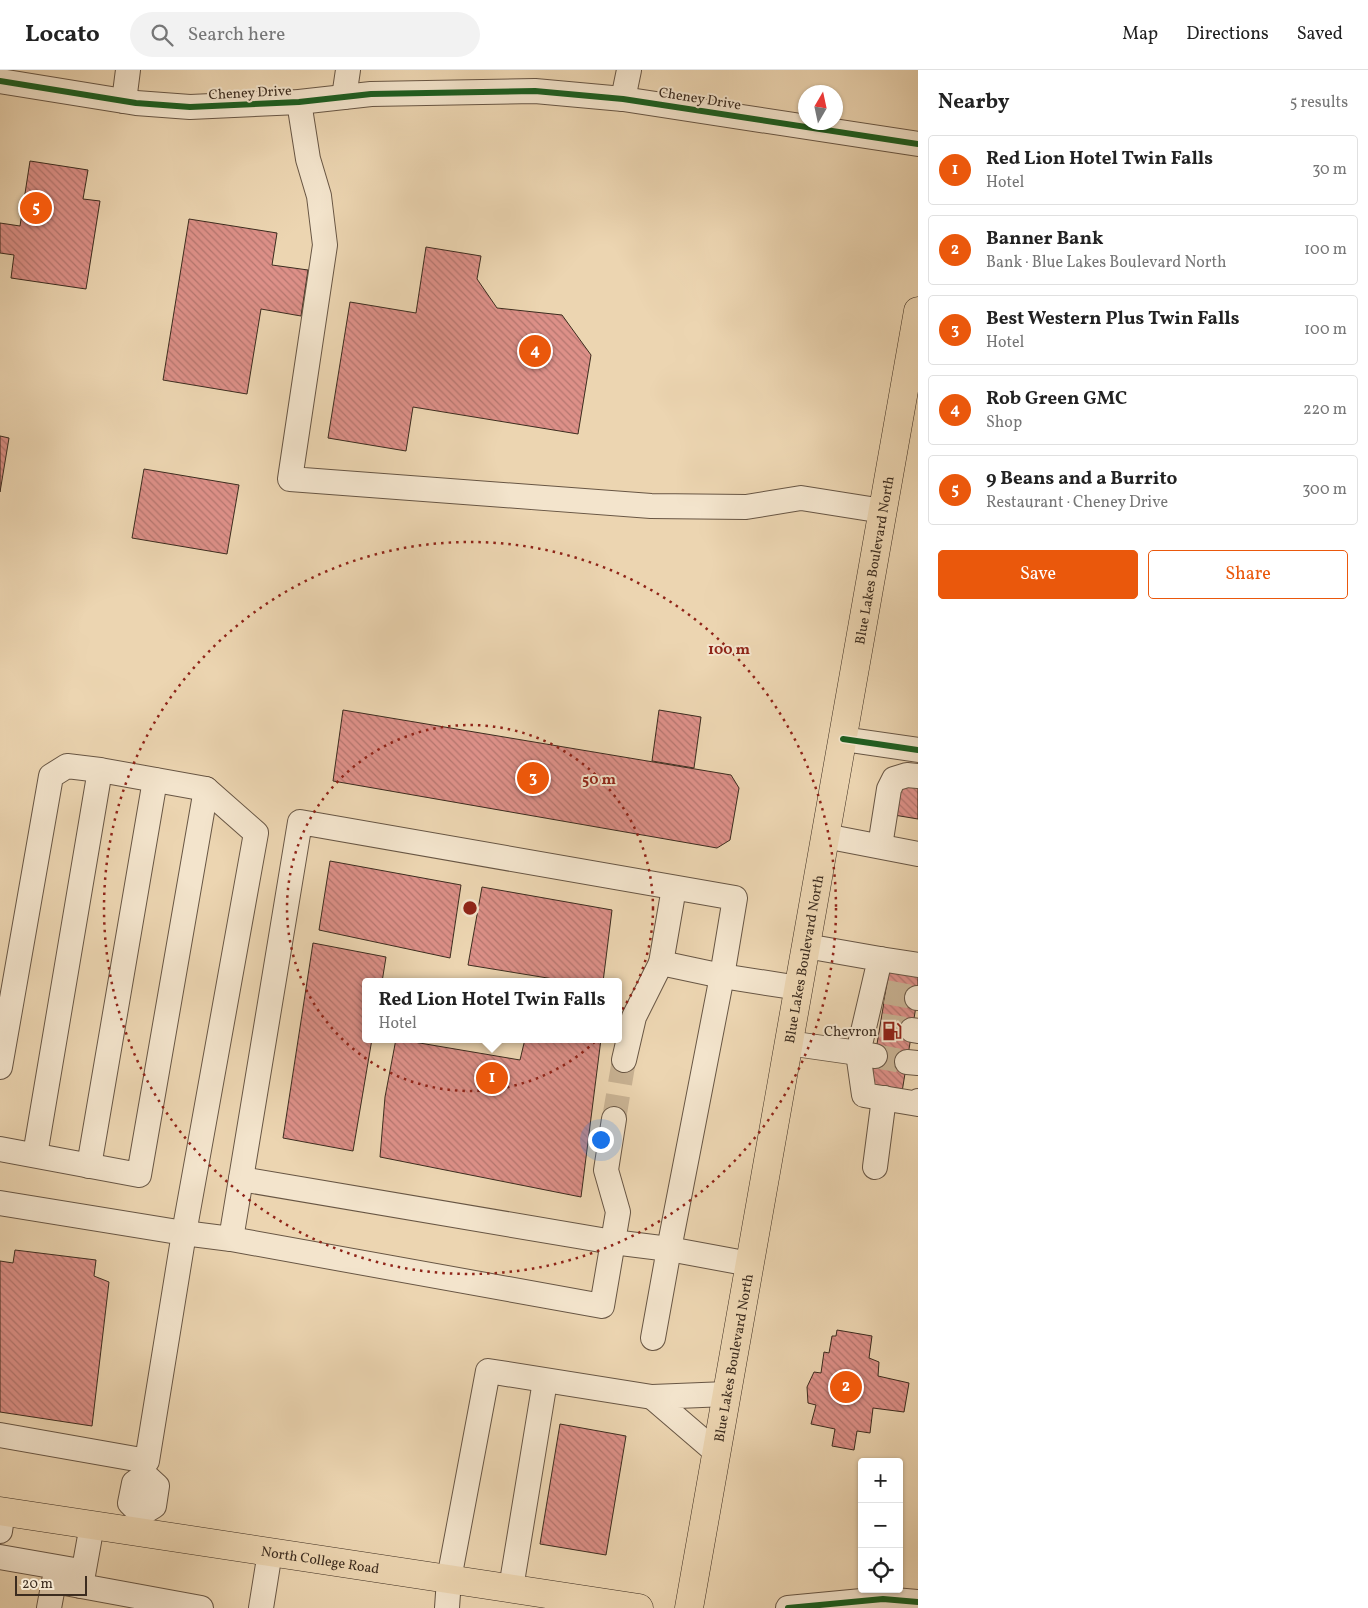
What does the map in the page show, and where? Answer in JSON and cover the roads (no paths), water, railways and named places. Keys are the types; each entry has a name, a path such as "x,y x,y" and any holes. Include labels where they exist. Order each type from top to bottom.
{"main road":[{"name":"Blue Lakes Boulevard North","path":"689,1608 918,311"},
{"name":"North College Road","path":"1,1518 92,1525 140,1523 270,1552 639,1608"}],"street":[{"path":"124,101 128,70"},
{"path":"344,97 348,70"},
{"path":"623,99 629,70"},
{"name":"Cheney Drive","path":"0,81 124,101 190,107 299,102 371,94 535,90 623,99 918,144"},
{"path":"299,102 308,158 319,196 325,245 290,479 651,506 746,507 801,498 883,511"},
{"path":"843,739 918,750"},
{"path":"0,1067 50,776 67,766 206,789 256,833 184,1233 146,1468 134,1483 130,1504 140,1523"},
{"path":"35,1156 100,770"},
{"path":"880,846 889,789 894,779 907,775 918,776"},
{"path":"89,1166 155,780"},
{"path":"0,1149 139,1175 206,789"},
{"path":"231,1239 300,822 735,898 722,976 653,1338"},
{"path":"825,836 918,854"},
{"path":"624,1060 634,1017 661,963 674,888"},
{"path":"806,946 918,965"},
{"path":"880,959 880,990 867,1054 864,1095 918,1104 918,1101"},
{"path":"661,963 722,976 799,988"},
{"path":"788,1043 867,1054"},
{"path":"875,1167 884,1098"},
{"path":"0,1202 184,1233 231,1239 602,1306 618,1212 606,1170 614,1119"},
{"path":"240,1179 750,1264"},
{"path":"447,1608 449,1579 488,1371 652,1397 727,1394"},
{"path":"511,1588 545,1380"},
{"path":"652,1397 716,1452"},
{"path":"0,1435 146,1468"},
{"path":"82,1579 92,1525"},
{"path":"261,1608 270,1552"},
{"path":"0,1557 201,1608"},
{"path":"49,1608 54,1581 82,1579"},
{"path":"788,1608 883,1599 918,1602"}],"tunnel":[{"path":"886,992 917,998"},
{"path":"881,1025 912,1030"},
{"path":"875,1056 907,1062"},
{"path":"614,1119 624,1060"}],"place":[{"name":"9 Beans and a Burrito","path":"36,208"},
{"name":"Rob Green GMC","path":"535,351"},
{"name":"Best Western Plus Twin Falls","path":"533,778"},
{"name":"Chevron","path":"892,1031"},
{"name":"Red Lion Hotel Twin Falls","path":"492,1078"},
{"name":"Banner Bank","path":"846,1387"}]}
